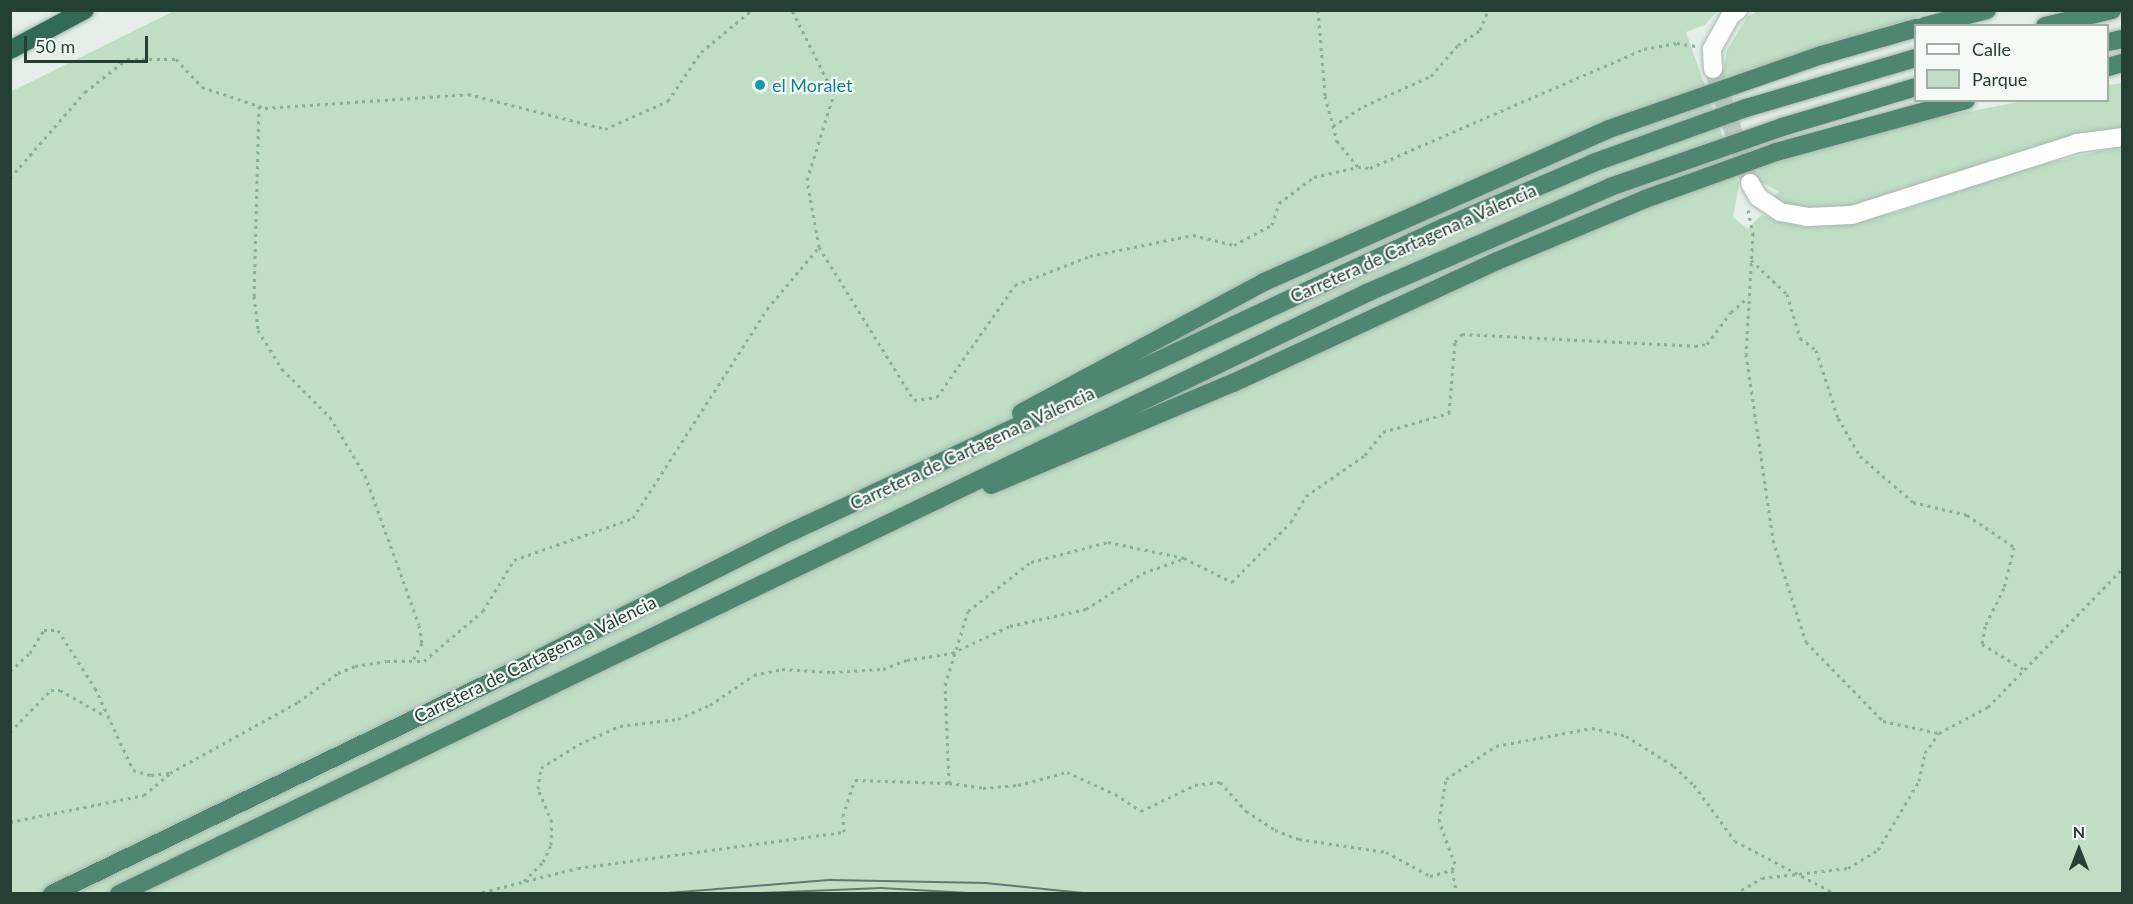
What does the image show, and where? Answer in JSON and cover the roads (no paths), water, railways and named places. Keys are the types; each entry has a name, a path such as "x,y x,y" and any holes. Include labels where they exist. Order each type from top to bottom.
{"highway":[{"path":"10,50 85,10"},
{"path":"1933,24 1987,10"},
{"path":"2053,24 2112,10"},
{"path":"893,485 1264,282 1609,129 1822,55 1914,29"},
{"name":"Carretera de Cartagena a Valencia","path":"52,894 522,667 791,532 1444,227 1593,163 1746,108 1914,59"},
{"name":"Carretera de Cartagena a Valencia","path":"119,894 426,748 1188,376 1525,223 1695,157 1914,88"},
{"path":"831,550 939,509 1090,441 1233,383 1497,261 1645,199 1776,152 1959,102"}],"street":[{"path":"1713,69 1712,49 1731,15 1738,10"},
{"path":"1754,190 1780,212 1807,217 1852,215 2077,143 2122,137"}],"tunnel":[{"path":"1713,69 1750,183"}],"tram line":[{"path":"656,894 831,880 986,883 1092,894"},
{"path":"738,894 881,888 986,894"}],"place":[{"name":"el Moralet","path":"760,85"}]}
